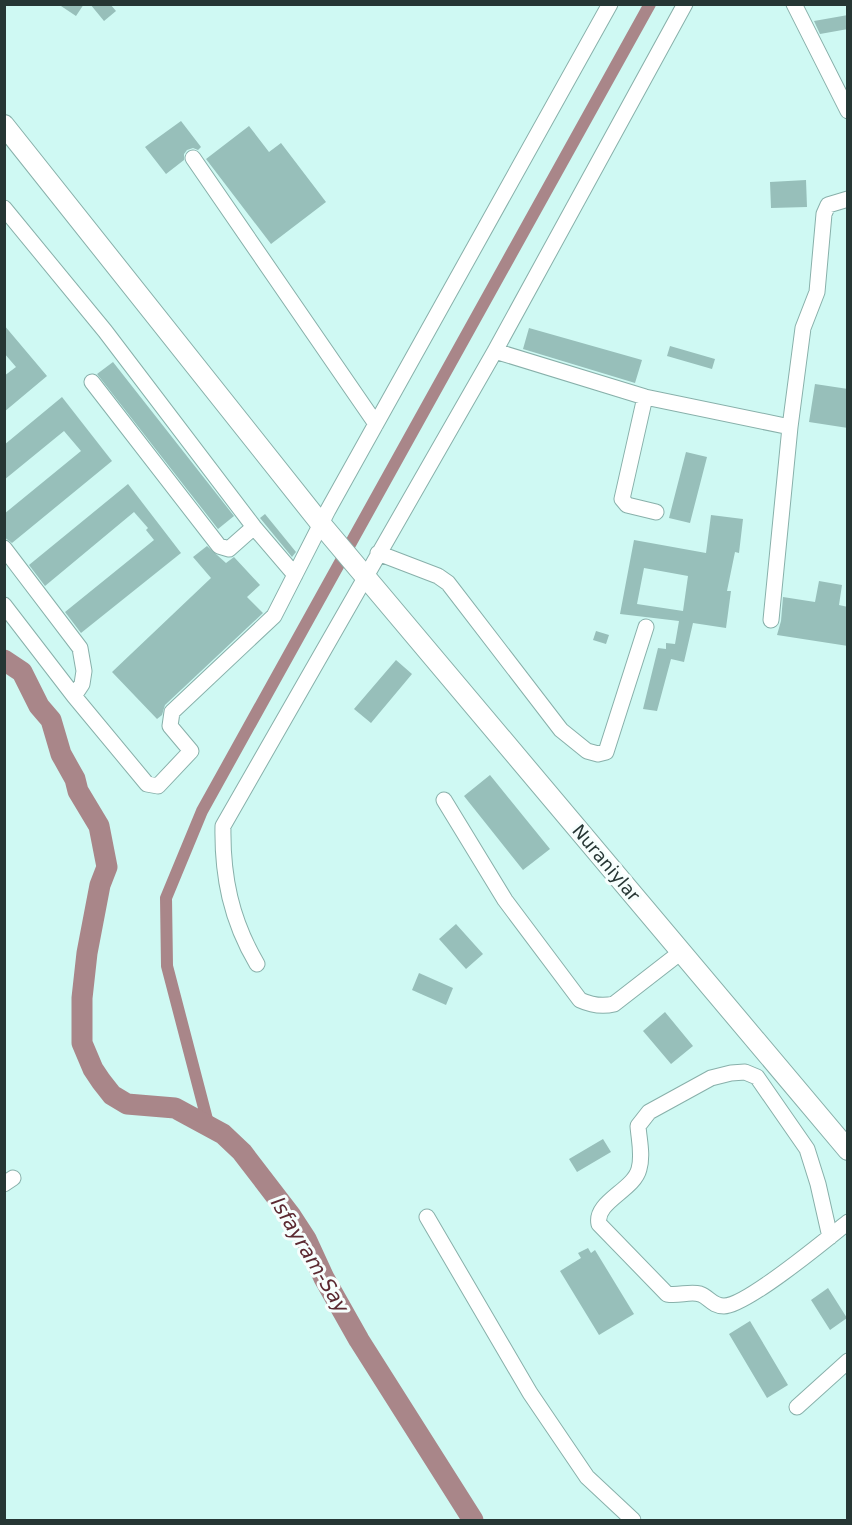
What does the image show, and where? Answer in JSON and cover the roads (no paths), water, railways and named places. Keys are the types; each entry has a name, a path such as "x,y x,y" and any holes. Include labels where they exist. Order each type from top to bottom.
{"main road":[{"name":"Nuraniylar","path":"4,125 321,524 848,1150"}],"street":[{"path":"4,605 74,696 147,784 158,786 190,751 170,726 172,712 273,616 376,424 610,4"},
{"path":"257,964 243,940 227,888 222,854 222,825 495,351 685,4"},
{"path":"794,4 848,111"},
{"path":"193,158 376,424"},
{"path":"771,620 790,427 803,328 817,292 824,214 828,206 848,200"},
{"path":"4,208 105,331 254,526 295,575"},
{"path":"495,351 645,397 790,427"},
{"path":"92,382 219,546 229,549 254,526"},
{"path":"645,397 622,499 627,505 656,512"},
{"path":"4,548 80,648 84,671 82,684 74,696"},
{"path":"378,553 438,576 448,583 561,730 587,751 598,754 606,752 646,627"},
{"path":"444,800 505,900 580,1000 606,1006 614,1004 681,952"},
{"path":"830,1237 807,1149 757,1077 745,1072 731,1072 711,1078 649,1112 638,1126 641,1158 639,1171 630,1183 601,1210 598,1218 599,1224 667,1294 679,1296 690,1293 700,1294 715,1305 726,1306 738,1302 798,1262 830,1237 848,1222"},
{"path":"427,1217 530,1394 587,1477 633,1521"},
{"path":"797,1407 848,1361"}],"waterway":[{"path":"209,1127 167,966 166,898 202,811 650,4"},
{"name":"Isfayram-Say","path":"4,660 22,672 39,706 51,720 61,754 75,779 78,791 99,826 107,867 100,885 87,953 82,998 82,1043 93,1069 112,1095 127,1104 175,1108 223,1134 242,1152 306,1239 324,1278 359,1340 473,1520"}]}
